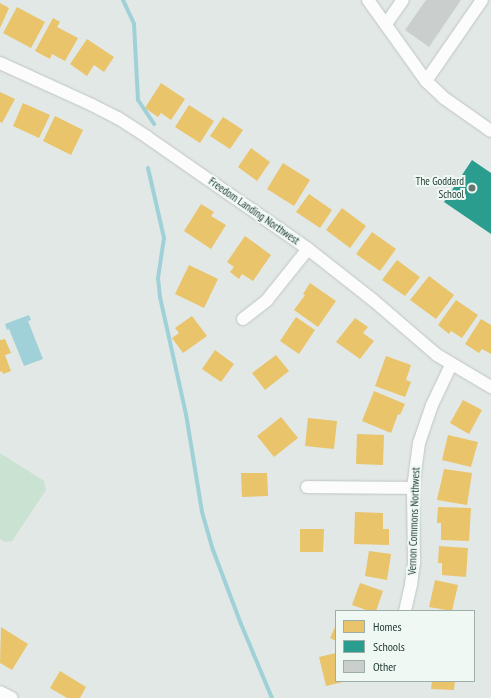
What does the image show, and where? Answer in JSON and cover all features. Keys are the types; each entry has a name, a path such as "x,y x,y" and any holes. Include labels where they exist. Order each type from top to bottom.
{"street":[{"path":"368,0 426,81 444,98 491,131"},
{"path":"386,24 404,0"},
{"path":"426,81 482,0"},
{"name":"Freedom Landing Northwest","path":"0,63 118,118 308,248 373,300 437,356 491,387"},
{"path":"243,319 267,300 308,248"},
{"name":"Vernon Commons Northwest","path":"404,610 412,584 414,563 413,488 419,443 424,423 451,365"},
{"path":"307,487 413,488"},
{"path":"0,692 12,698"}],"green space":[{"path":"0,453 44,481 46,490 12,541 5,542 0,539"}],"water":[{"path":"29,315 31,320 28,321 43,359 24,366 9,329 7,330 5,324"}],"building: Homes":[{"path":"0,3 9,8 0,28"},
{"path":"17,7 45,22 31,48 3,33"},
{"path":"53,18 60,22 57,27 78,38 65,61 52,54 50,59 35,51"},
{"path":"87,39 114,57 104,72 94,65 87,76 70,64"},
{"path":"161,83 185,99 171,120 161,113 158,117 145,108"},
{"path":"0,92 15,99 2,123 0,122"},
{"path":"23,103 50,115 39,138 13,126"},
{"path":"189,105 214,121 200,143 175,127"},
{"path":"55,116 83,130 71,155 43,141"},
{"path":"223,117 243,130 230,149 210,136"},
{"path":"251,148 270,162 257,181 238,167"},
{"path":"283,163 310,180 294,206 267,189"},
{"path":"309,194 332,210 320,228 296,212"},
{"path":"201,204 214,212 211,216 226,225 211,249 184,231"},
{"path":"342,208 366,226 350,248 326,230"},
{"path":"372,232 396,249 380,271 356,254"},
{"path":"245,236 271,255 253,281 242,274 239,279 230,272 234,267 227,262"},
{"path":"397,260 420,277 405,296 382,280"},
{"path":"189,265 218,279 204,308 175,294"},
{"path":"429,276 454,295 436,319 410,300"},
{"path":"310,283 336,301 318,327 294,310 305,295 303,294"},
{"path":"456,300 478,315 462,338 451,331 449,334 438,325"},
{"path":"192,316 207,336 183,353 172,338 179,333 175,328"},
{"path":"296,317 315,330 299,354 280,341"},
{"path":"355,318 368,327 363,333 374,341 360,359 336,342"},
{"path":"481,319 491,325 491,354 482,349 479,353 465,344"},
{"path":"5,339 11,353 5,355 11,371 3,374 2,371 0,372 0,340"},
{"path":"215,350 234,364 221,382 202,369"},
{"path":"276,355 289,371 265,390 252,373"},
{"path":"386,356 411,365 406,380 411,382 405,397 375,386"},
{"path":"374,391 405,404 400,415 398,414 391,433 362,421"},
{"path":"463,400 482,410 469,434 450,423"},
{"path":"281,417 298,438 274,457 257,436"},
{"path":"308,418 337,421 334,449 305,446"},
{"path":"357,434 384,435 383,465 356,464"},
{"path":"448,435 478,442 471,467 442,460"},
{"path":"444,469 472,473 467,505 437,500"},
{"path":"241,473 267,473 268,496 242,497"},
{"path":"438,507 471,508 469,541 441,540 441,523 437,523"},
{"path":"355,512 383,513 383,529 389,529 389,545 354,544"},
{"path":"300,529 324,529 323,552 300,552"},
{"path":"439,546 468,548 466,577 442,575 442,563 438,563"},
{"path":"369,551 391,554 387,580 365,576"},
{"path":"435,580 458,585 452,610 429,607"},
{"path":"360,583 383,591 376,610 366,610 352,605"},
{"path":"1,627 28,644 12,670 0,663"},
{"path":"335,627 335,640 330,638"},
{"path":"335,653 335,682 343,682 326,686 319,657"},
{"path":"60,671 86,687 80,698 67,698 50,688"},
{"path":"432,682 455,682 454,690 431,689"}],"building: Schools":[{"name":"The Goddard School","path":"472,160 491,173 491,234 444,202"}],"building: Other":[{"path":"426,0 461,0 429,47 405,30"}],"waterway":[{"path":"123,0 134,24 138,100 154,124"},
{"path":"148,168 164,238 158,278 160,297 186,414 202,512 213,550 241,624 272,698"}],"place":[{"name":"The Goddard School","path":"472,188"}]}
